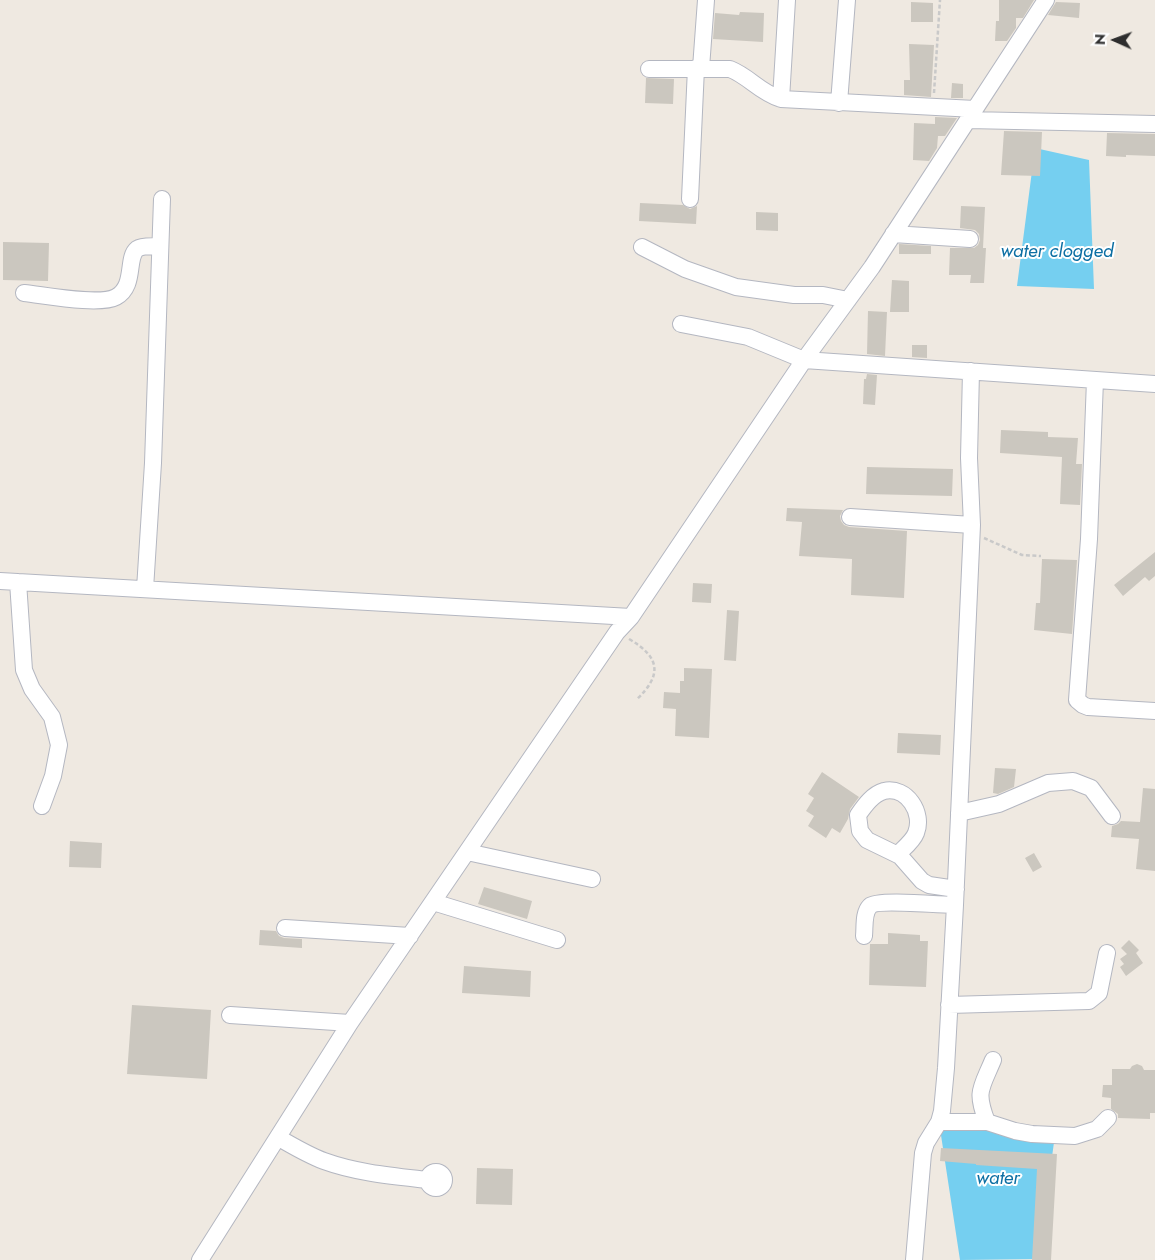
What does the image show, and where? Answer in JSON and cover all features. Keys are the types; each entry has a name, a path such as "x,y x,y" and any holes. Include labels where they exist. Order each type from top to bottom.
{"street":[{"path":"690,199 698,68 706,0"},
{"path":"782,99 787,0"},
{"path":"839,103 847,0"},
{"path":"200,1260 350,1023 617,632 631,617 804,360 893,234 1046,0"},
{"path":"648,69 730,69 736,71 767,94 782,99 933,107 971,115 1155,124"},
{"path":"146,589 153,463 162,199"},
{"path":"893,234 970,239"},
{"path":"24,293 95,300 115,297 123,291 129,278 133,254 138,249 144,247 160,246"},
{"path":"642,247 685,269 736,287 794,295 823,295 848,300"},
{"path":"682,324 748,338 804,360 1155,384"},
{"path":"914,1260 924,1147 938,1122 943,1101 955,897 971,529 969,458 971,371"},
{"path":"1095,380 1089,539 1078,700 1088,707 1155,710"},
{"path":"850,517 971,529"},
{"path":"0,581 631,617"},
{"path":"18,582 24,670 32,689 52,717 59,745 53,776 42,806"},
{"path":"959,813 999,804 1048,784 1073,781 1091,788 1112,816"},
{"path":"467,852 592,879"},
{"path":"898,854 922,881 955,897"},
{"path":"864,936 866,915 872,904 955,897"},
{"path":"433,902 557,940"},
{"path":"285,928 410,936"},
{"path":"949,1005 1089,1001 1099,993 1107,953"},
{"path":"230,1015 350,1023"},
{"path":"987,1122 980,1104 980,1092 993,1060"},
{"path":"938,1122 987,1122 1023,1133 1075,1136 1097,1129 1108,1118"},
{"path":"278,1138 314,1157 334,1164 385,1175 428,1180"}],"path":[{"path":"933,107 940,0"},
{"path":"971,529 1022,555 1041,556"},
{"path":"617,632 638,644 653,659 653,676 645,690 636,700"}],"water":[{"name":"water clogged","path":"1035,148 1089,160 1094,289 1017,286"},
{"name":"water","path":"939,1122 1055,1135 1038,1259 960,1260"}],"building":[{"path":"999,0 1034,0 1023,18 1016,18 1016,28 1007,41 995,41 996,21 999,21"},
{"path":"911,2 933,3 933,22 911,22"},
{"path":"1056,2 1080,3 1079,18 1048,15"},
{"path":"740,12 764,13 763,42 713,39 715,13 739,15"},
{"path":"909,44 934,45 931,97 904,95 904,80 910,80"},
{"path":"646,78 674,79 673,104 645,103"},
{"path":"952,83 963,84 963,98 951,98"},
{"path":"935,117 957,118 945,136 938,136 937,148 929,161 913,160 914,123 935,124"},
{"path":"1004,131 1042,132 1040,176 1001,175"},
{"path":"1107,133 1155,134 1155,156 1106,156"},
{"path":"640,203 683,205 690,209 697,206 696,224 639,221"},
{"path":"961,206 985,207 983,248 986,248 984,283 970,283 971,275 949,275 950,248 974,248 980,240 979,234 975,230 960,228"},
{"path":"756,212 778,213 778,231 756,230"},
{"path":"3,242 49,243 48,281 3,280"},
{"path":"899,244 931,246 931,254 899,254"},
{"path":"892,280 909,281 909,312 890,312"},
{"path":"868,311 887,312 885,356 867,354"},
{"path":"912,345 927,345 927,358 912,357"},
{"path":"867,374 877,375 875,405 863,404 864,379 866,379"},
{"path":"1001,430 1048,432 1048,437 1078,438 1076,464 1082,464 1080,505 1060,504 1062,457 1000,453"},
{"path":"867,467 953,469 952,496 866,494"},
{"path":"787,508 843,510 840,516 841,521 849,527 907,531 904,598 851,595 852,559 799,556 802,522 786,521"},
{"path":"1155,552 1155,576 1149,581 1145,577 1123,596 1114,585"},
{"path":"1042,559 1077,560 1072,634 1034,630 1036,603 1040,603"},
{"path":"693,583 712,584 711,603 692,602"},
{"path":"727,610 739,611 736,661 724,660"},
{"path":"684,668 712,669 709,738 675,736 676,709 663,708 664,692 680,693 680,681 684,681"},
{"path":"898,733 941,735 940,755 897,753"},
{"path":"995,768 1016,769 1014,787 998,794 993,793"},
{"path":"822,772 859,797 850,809 848,819 840,833 832,828 826,838 808,826 814,816 806,811 814,798 808,794"},
{"path":"1143,788 1155,789 1155,871 1136,869 1139,839 1111,837 1112,826 1121,821 1140,822"},
{"path":"70,841 102,843 101,868 69,867"},
{"path":"1034,853 1042,867 1033,872 1025,858"},
{"path":"484,887 532,901 527,919 478,904"},
{"path":"260,930 276,931 279,936 284,938 302,939 302,948 259,945"},
{"path":"888,933 920,935 920,941 928,941 926,987 869,985 870,944 888,944"},
{"path":"1129,940 1139,950 1136,953 1143,963 1126,976 1120,967 1124,964 1120,959 1127,954 1121,948"},
{"path":"464,966 531,971 530,997 462,993"},
{"path":"132,1005 211,1010 207,1079 127,1074"},
{"path":"1137,1064 1142,1066 1144,1070 1155,1070 1155,1113 1150,1113 1150,1119 1118,1118 1118,1114 1111,1109 1111,1098 1102,1097 1103,1085 1112,1085 1112,1069 1130,1069"},
{"path":"941,1148 1057,1154 1051,1260 1032,1260 1037,1169 940,1161"},
{"path":"477,1168 513,1169 512,1205 476,1204"}]}
